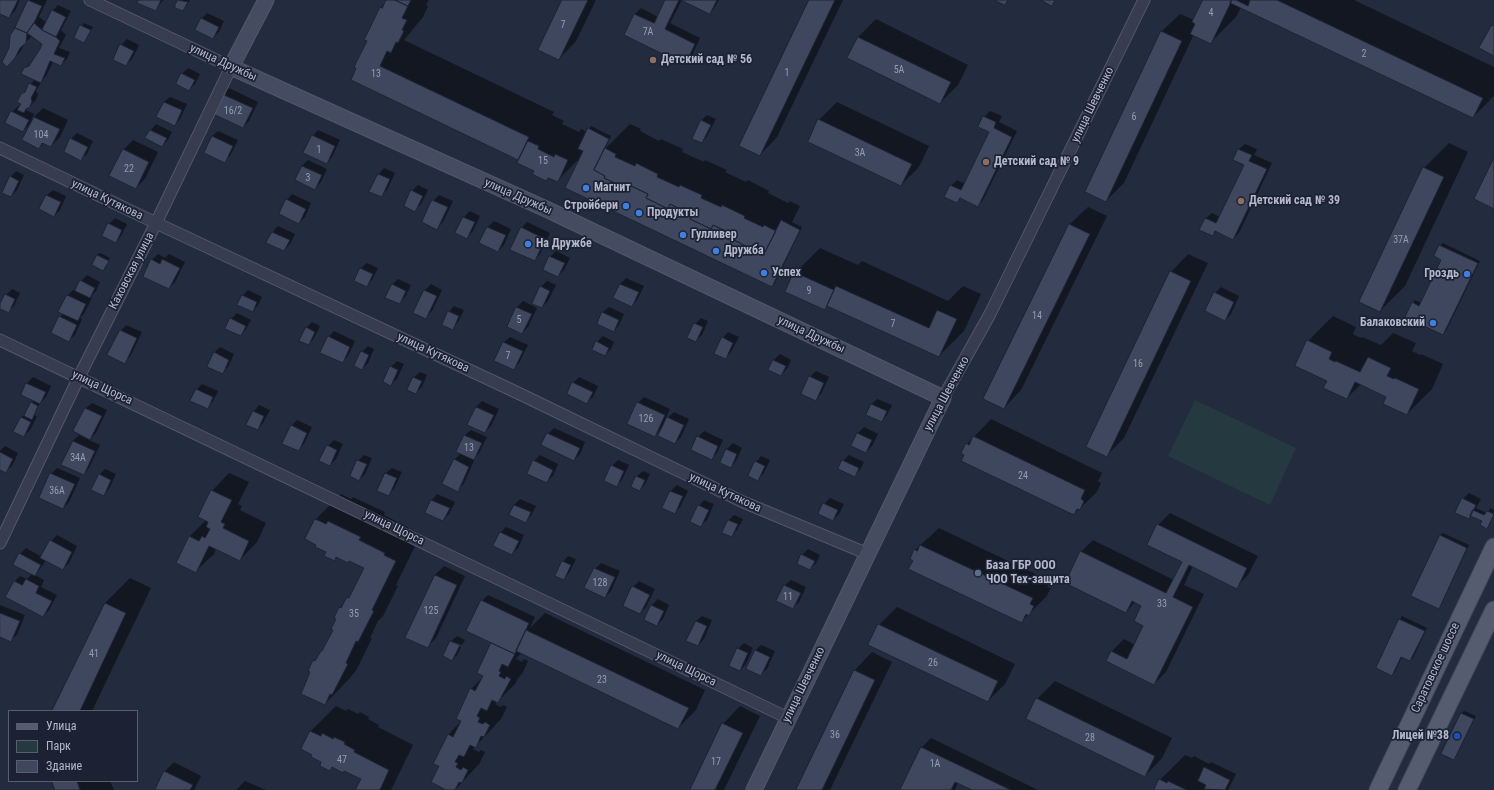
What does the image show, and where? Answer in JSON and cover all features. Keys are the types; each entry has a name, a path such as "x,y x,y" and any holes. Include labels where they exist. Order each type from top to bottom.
{"main road":[{"name":"Саратовское шоссе","path":"1378,790 1494,547"},
{"path":"1407,790 1494,610"}],"street":[{"name":"улица Дружбы","path":"90,0 231,67 546,209 943,398"},
{"name":"Каховская улица","path":"1,536 156,223 231,67 266,0"},
{"name":"улица Шевченко","path":"754,790 943,398 990,314 1144,0"},
{"name":"улица Кутякова","path":"0,148 518,393 743,502 868,554"},
{"name":"улица Щорса","path":"0,340 788,718"}],"green space":[{"path":"1195,400 1296,448 1270,505 1168,456"}],"building":[{"path":"0,0 18,0 9,18 0,14"},
{"path":"28,0 42,6 34,23 27,33 15,28"},
{"path":"139,0 161,0 156,11 137,3"},
{"path":"178,0 188,2 183,11 175,8"},
{"path":"386,0 395,0 408,6 402,18 407,20 402,30 404,31 398,43 396,42 391,53 387,51 380,66 529,137 518,160 351,80 356,68 354,67 367,41 364,40 380,7 382,8"},
{"path":"395,0 411,0 408,6"},
{"path":"562,0 588,0 559,60 538,50"},
{"path":"665,0 679,0 665,29 695,44 685,65 624,35 634,14 654,23"},
{"path":"681,0 717,0 710,14"},
{"path":"809,0 835,0 760,156 739,146"},
{"path":"994,0 1008,0 1005,5"},
{"path":"1041,0 1055,0 1052,6"},
{"path":"1203,0 1232,0 1211,44 1190,34 1195,24 1192,22"},
{"path":"1232,0 1236,0 1248,6 1250,0 1277,0 1483,98 1473,118 1230,3"},
{"path":"52,10 66,17 56,37 42,30"},
{"path":"201,18 219,27 213,39 195,30"},
{"path":"34,23 42,30 56,37 60,41 54,54 65,58 61,66 50,61 41,83 21,74 24,68 29,66 42,44 27,33"},
{"path":"80,25 91,30 84,43 74,38"},
{"path":"1492,25 1494,26 1494,56 1479,48"},
{"path":"15,28 27,33 26,43 20,48 15,58 7,67 2,62 9,48 10,36"},
{"path":"1161,31 1182,41 1106,202 1085,192"},
{"path":"858,37 951,82 940,104 847,58"},
{"path":"120,44 134,51 126,66 113,60"},
{"path":"181,73 195,80 189,91 176,84"},
{"path":"29,83 37,87 31,98 32,101 30,107 26,109 24,113 17,110 21,104 17,102 21,94 25,92"},
{"path":"222,94 253,108 243,128 213,114"},
{"path":"164,102 182,110 175,126 156,117"},
{"path":"11,111 29,120 23,132 5,123"},
{"path":"983,116 996,122 994,128 1012,137 978,207 960,198 957,203 944,197 950,185 961,190 989,132 978,127"},
{"path":"34,117 60,129 51,147 42,143 39,149 22,140"},
{"path":"818,119 912,164 901,186 808,142"},
{"path":"701,120 711,125 702,143 692,139"},
{"path":"588,128 609,139 594,170 605,176 604,178 625,188 627,184 648,194 646,198 668,209 670,204 692,215 690,219 711,229 713,225 734,235 732,239 753,250 755,247 765,252 781,220 800,230 772,287 565,188 583,151 578,149"},
{"path":"150,130 167,138 162,147 145,138"},
{"path":"312,135 335,146 327,164 303,153"},
{"path":"212,136 233,146 225,163 204,153"},
{"path":"70,138 88,147 81,161 64,152"},
{"path":"528,141 539,146 538,149 554,157 555,154 568,160 558,182 548,178 546,181 532,174 534,171 517,163"},
{"path":"605,148 616,154 615,157 635,166 636,163 658,174 657,177 679,187 680,185 702,195 701,198 721,207 722,205 745,216 744,218 776,231 765,252 755,247 753,250 732,239 734,235 713,225 711,229 690,219 692,215 670,204 668,209 646,198 648,194 627,184 625,188 604,178 605,176 594,170"},
{"path":"123,149 149,162 136,189 109,176"},
{"path":"1238,149 1252,155 1249,161 1267,169 1233,240 1215,231 1213,236 1199,230 1205,218 1216,223 1244,165 1233,160"},
{"path":"1494,158 1494,209 1474,199"},
{"path":"302,166 322,175 315,190 295,180"},
{"path":"1423,167 1444,177 1380,312 1359,302"},
{"path":"378,174 390,179 382,197 369,192"},
{"path":"10,176 19,181 11,197 2,193"},
{"path":"411,190 423,196 415,212 404,206"},
{"path":"46,195 61,202 54,217 39,209"},
{"path":"286,199 306,209 299,224 279,214"},
{"path":"432,200 448,207 437,230 422,222"},
{"path":"463,217 475,222 467,239 455,233"},
{"path":"108,223 122,230 116,243 102,236"},
{"path":"1069,224 1090,234 1004,409 983,399"},
{"path":"487,227 506,235 498,252 479,243"},
{"name":"На Дружбе","path":"521,227 545,239 535,261 510,250"},
{"path":"272,232 290,240 284,251 266,243"},
{"path":"1439,245 1478,263 1443,335 1405,317 1412,302 1419,306 1441,260 1434,256"},
{"path":"97,255 109,261 103,271 92,265"},
{"path":"549,256 565,263 558,277 543,270"},
{"path":"151,259 160,264 162,259 180,268 169,289 143,277"},
{"path":"360,268 373,274 367,287 354,281"},
{"path":"1170,271 1191,281 1107,457 1086,447"},
{"path":"794,272 834,290 825,310 785,292"},
{"path":"80,280 95,288 90,298 75,291"},
{"path":"392,284 406,291 400,304 385,298"},
{"path":"620,284 639,292 632,307 613,298"},
{"path":"540,286 550,291 542,308 532,304"},
{"path":"836,286 929,328 937,310 957,319 939,357 827,306"},
{"path":"424,290 437,296 426,319 413,313"},
{"path":"1214,292 1234,302 1225,321 1205,311"},
{"path":"5,294 15,299 9,313 0,309 0,304"},
{"path":"67,295 86,304 78,321 58,312"},
{"path":"242,295 257,302 253,312 237,305"},
{"path":"516,307 532,314 522,334 507,327"},
{"path":"448,311 459,316 453,330 442,325"},
{"path":"602,312 619,320 614,332 597,324"},
{"path":"59,316 77,325 69,342 51,333"},
{"path":"230,318 246,326 241,336 225,329"},
{"path":"694,323 703,327 696,342 687,338"},
{"path":"306,327 315,332 309,345 299,341"},
{"path":"120,330 137,338 125,364 107,355"},
{"path":"328,336 350,347 343,363 320,353"},
{"path":"722,337 733,343 726,359 714,354"},
{"path":"1307,340 1332,352 1329,359 1335,362 1336,361 1360,372 1368,357 1391,368 1387,376 1419,389 1407,415 1383,404 1386,397 1355,382 1347,399 1323,388 1327,381 1295,366"},
{"path":"596,341 609,348 605,356 592,350"},
{"path":"503,342 523,351 514,370 494,361"},
{"path":"361,351 369,355 362,370 354,366"},
{"path":"214,352 229,360 223,374 207,367"},
{"path":"773,360 786,366 781,376 768,370"},
{"path":"390,366 398,370 391,386 383,382"},
{"path":"809,376 824,383 816,401 801,394"},
{"path":"413,377 422,381 416,394 407,390"},
{"path":"572,382 593,392 587,404 567,394"},
{"path":"26,383 46,392 40,404 21,395"},
{"path":"196,389 213,397 208,409 190,401"},
{"path":"31,402 38,406 32,420 24,416"},
{"path":"637,402 665,415 655,437 627,424"},
{"path":"871,404 887,411 882,422 866,415"},
{"path":"476,407 494,415 485,433 467,425"},
{"path":"85,408 102,416 90,440 73,431"},
{"path":"253,411 264,416 258,430 246,425"},
{"path":"21,417 31,422 24,437 13,432"},
{"path":"667,417 684,425 675,444 658,436"},
{"path":"291,425 307,433 299,451 282,444"},
{"path":"547,433 580,448 574,461 541,445"},
{"path":"857,433 872,440 866,453 851,446"},
{"path":"464,435 482,443 474,460 456,452"},
{"path":"697,436 718,446 712,460 691,450"},
{"path":"973,436 1085,490 1081,499 1084,501 1080,510 1077,509 1074,515 961,461 964,455 961,453 966,443 969,445"},
{"path":"73,441 95,451 84,475 61,465"},
{"path":"327,445 337,450 330,466 319,461"},
{"path":"726,449 737,454 731,468 720,463"},
{"path":"0,452 13,459 6,473 0,470"},
{"path":"454,459 469,467 458,492 442,484"},
{"path":"357,460 367,464 359,481 350,476"},
{"path":"533,460 553,470 547,483 527,474"},
{"path":"842,460 859,468 855,477 838,469"},
{"path":"755,461 765,466 758,481 748,476"},
{"path":"611,465 624,471 617,487 604,481"},
{"path":"50,473 75,484 63,509 39,498"},
{"path":"385,473 397,478 389,496 377,491"},
{"path":"99,474 111,480 104,496 91,490"},
{"path":"636,476 645,480 640,491 631,487"},
{"path":"211,490 232,500 221,522 225,524 223,528 249,541 240,561 209,546 196,573 176,563 189,536 199,541 202,536 205,538 210,529 206,527 208,522 198,517"},
{"path":"670,491 683,496 675,514 662,508"},
{"path":"1462,498 1476,505 1469,519 1455,513"},
{"path":"431,500 450,508 443,521 425,513"},
{"path":"823,503 838,510 833,521 818,514"},
{"path":"514,505 531,512 526,523 509,515"},
{"path":"698,505 709,510 701,527 690,522"},
{"path":"1473,510 1484,515 1487,511 1494,514 1487,529 1480,525 1482,521 1470,516"},
{"path":"315,519 326,524 328,521 361,537 359,540 385,553 384,555 396,561 372,610 374,611 358,642 356,641 346,663 348,664 332,695 330,694 325,705 301,694 313,660 315,661 322,651 333,630 331,629 336,619 334,618 339,607 341,608 347,597 349,598 364,568 336,557 335,561 324,556 326,552 315,547 316,545 305,539"},
{"path":"728,520 738,524 732,537 722,533"},
{"path":"1157,524 1247,568 1237,589 1189,565 1173,597 1193,607 1154,685 1106,661 1111,651 1127,659 1143,626 1134,621 1141,606 1132,601 1126,613 1065,583 1080,551 1166,593 1182,562 1147,545"},
{"path":"500,532 519,541 512,555 493,546"},
{"path":"1440,535 1467,548 1439,609 1411,596"},
{"path":"50,540 72,552 63,570 40,558"},
{"path":"920,545 1033,598 1030,604 1034,606 1029,616 1026,614 1022,623 908,569 913,561 910,559 914,549 917,551"},
{"path":"19,553 41,565 35,576 13,565"},
{"path":"801,554 815,561 810,570 797,564"},
{"path":"562,561 571,565 564,580 555,576"},
{"path":"594,568 615,577 605,598 584,588"},
{"path":"435,575 457,585 428,648 405,638"},
{"path":"26,579 39,586 36,593 52,601 43,617 5,597 14,581 22,585"},
{"path":"784,585 801,593 793,609 776,601"},
{"path":"632,586 650,595 640,614 623,606"},
{"path":"481,600 529,623 515,654 466,631"},
{"path":"105,603 126,613 80,710 52,710"},
{"path":"651,605 664,611 657,626 644,620"},
{"path":"0,613 20,621 11,642 0,637"},
{"path":"1399,619 1425,631 1410,661 1401,657 1392,676 1376,668"},
{"path":"696,621 707,626 698,646 686,641"},
{"path":"878,624 998,681 988,702 868,645"},
{"path":"526,630 689,708 678,729 516,651"},
{"path":"450,641 460,645 452,661 443,656"},
{"path":"491,643 515,654 508,667 502,664 499,671 501,672 499,676 505,679 506,676 511,679 498,703 492,700 487,711 481,708 477,716 480,718 478,722 483,724 485,722 490,725 484,737 481,736 476,748 470,745 464,757 459,755 455,762 458,763 456,767 461,770 463,767 468,770 462,783 459,782 455,790 446,790 431,782 439,766 433,764 448,734 453,737 461,721 456,719 470,688 475,691 483,676 477,673"},
{"path":"737,648 748,653 740,671 729,666"},
{"path":"755,650 770,657 761,676 746,669"},
{"path":"854,670 875,680 822,790 796,790"},
{"path":"1036,698 1155,756 1145,777 1026,719"},
{"name":"Лицей №38","path":"1461,713 1474,719 1454,760 1441,754"},
{"path":"722,723 743,733 715,790 690,790"},
{"path":"310,731 321,736 322,733 333,739 334,737 345,742 344,744 355,750 354,752 389,770 380,790 355,790 361,779 344,771 343,773 332,767 330,771 320,766 321,762 311,757 312,755 301,749"},
{"path":"921,747 1011,790 972,790 955,782 951,790 900,790"},
{"path":"1204,767 1230,780 1225,790 1204,789 1206,785 1198,781"},
{"path":"164,771 193,785 190,790 155,790"},
{"path":"1159,779 1167,783 1168,781 1187,790 1154,790"},
{"path":"52,782 77,782 80,790 55,790"}],"place":[{"name":"Детский сад № 56","path":"653,60"},
{"name":"Детский сад № 9","path":"986,162"},
{"name":"Магнит","path":"586,188"},
{"name":"Детский сад № 39","path":"1241,201"},
{"name":"Стройбери","path":"626,206"},
{"name":"Продукты","path":"639,213"},
{"name":"Гулливер","path":"683,235"},
{"name":"На Дружбе","path":"528,244"},
{"name":"Дружба","path":"716,251"},
{"name":"Успех","path":"764,273"},
{"name":"Гроздь","path":"1467,274"},
{"name":"Балаковский","path":"1433,323"},
{"name":"База ГБР ООО ЧОО Тех-защита","path":"978,573"},
{"name":"Лицей №38","path":"1457,736"}]}
